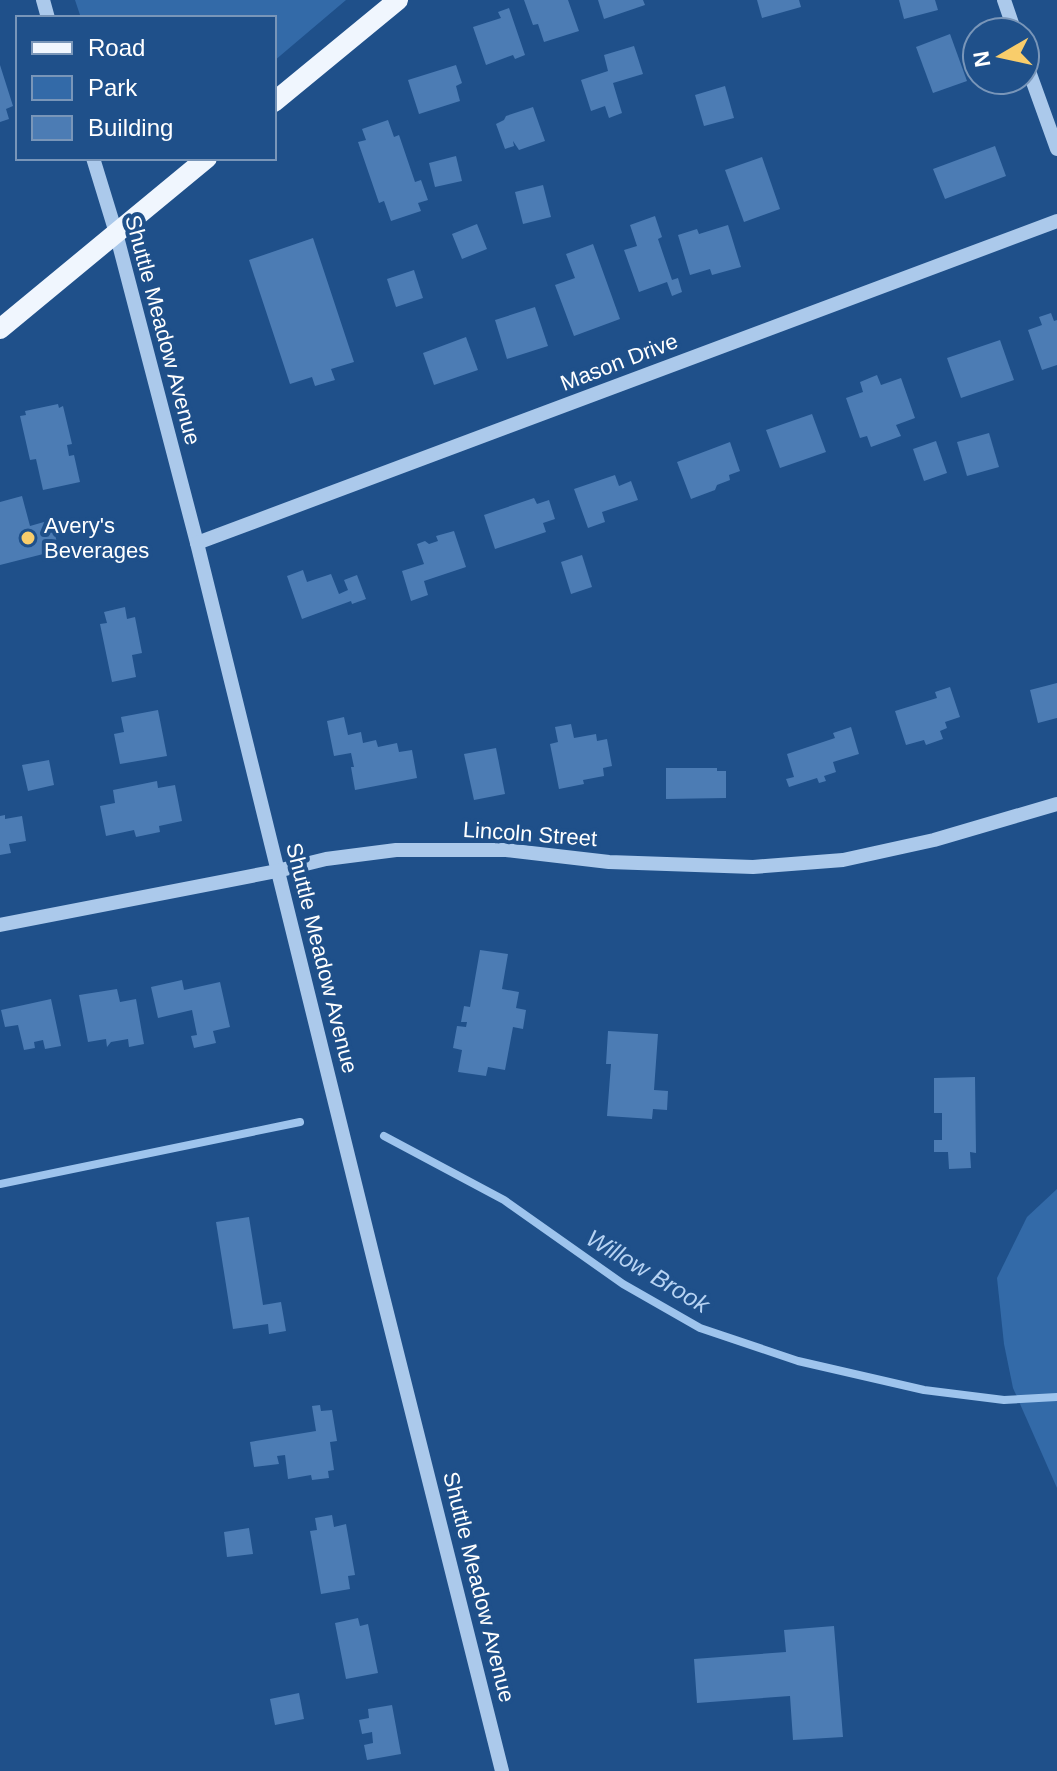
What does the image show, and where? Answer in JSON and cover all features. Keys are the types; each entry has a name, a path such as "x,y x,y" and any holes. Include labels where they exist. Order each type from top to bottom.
{"main road":[{"path":"276,100 398,0"},
{"path":"0,329 205,160"}],"street":[{"path":"1038,96 1057,149"},
{"name":"Shuttle Meadow Avenue","path":"94,160 116,233 197,543 502,1771"},
{"name":"Mason Drive","path":"197,543 1057,221"},
{"name":"Lincoln Street","path":"0,925 326,859 396,850 506,850 609,862 753,867 843,860 934,840 1057,804"}],"green space":[{"path":"75,0 346,0 276,59 276,16 80,16"},
{"path":"1057,1189 1057,1488 1013,1388 1004,1344 997,1278 1027,1217"}],"building":[{"path":"524,0 568,0 579,31 544,42 538,24 533,25"},
{"path":"598,0 643,0 645,5 604,19"},
{"path":"757,0 799,0 801,7 762,18"},
{"path":"899,0 935,0 938,10 904,19"},
{"path":"509,8 525,55 515,59 513,55 486,65 473,27 501,18 498,12"},
{"path":"950,34 961,64 961,83 933,93 916,47"},
{"path":"634,46 643,74 613,83 622,113 609,118 605,106 591,111 581,80 608,71 604,55"},
{"path":"0,65 13,106 6,109 9,119 0,122"},
{"path":"456,65 462,83 456,86 460,101 419,114 408,80"},
{"path":"725,86 734,118 704,126 695,95"},
{"path":"533,107 545,141 519,150 513,141 514,146 505,149 496,124 506,116"},
{"path":"388,120 394,137 399,135 415,182 421,180 428,200 418,203 421,211 391,221 384,201 379,203 358,142 366,140 362,129"},
{"path":"995,146 1006,176 945,199 933,169"},
{"path":"456,156 462,181 435,187 429,163"},
{"path":"762,157 780,209 744,222 725,170"},
{"path":"543,185 551,217 523,224 515,192"},
{"path":"655,216 662,237 658,239 672,280 678,278 682,292 672,296 667,282 639,292 624,250 637,246 630,225"},
{"path":"477,224 487,249 462,259 452,234"},
{"path":"728,225 741,267 712,275 710,269 690,275 678,235 697,229 699,234"},
{"path":"313,238 354,362 331,369 335,380 315,386 312,377 290,384 249,260"},
{"path":"593,244 620,319 574,336 555,285 575,278 566,254"},
{"path":"414,270 423,298 396,307 387,279"},
{"path":"535,307 548,346 507,359 495,320"},
{"path":"1051,313 1054,321 1057,320 1057,365 1042,370 1028,330 1042,325 1039,317"},
{"path":"466,337 478,370 434,385 423,353"},
{"path":"1000,340 1014,380 961,398 947,358"},
{"path":"877,375 881,385 901,378 915,418 896,425 901,436 871,447 867,436 860,438 846,398 863,392 860,382"},
{"path":"58,404 59,408 63,406 72,444 67,445 69,456 74,455 80,482 43,490 36,459 30,460 20,416 26,415 25,411"},
{"path":"812,414 826,452 780,468 766,430"},
{"path":"989,433 999,467 967,476 957,442"},
{"path":"936,441 947,473 924,481 913,449"},
{"path":"730,442 740,471 729,475 730,480 717,485 715,490 691,499 677,462"},
{"path":"615,475 619,486 631,481 638,500 602,512 605,522 588,528 574,489"},
{"name":"Avery's Beverages","path":"22,496 30,526 51,520 59,550 0,565 0,502"},
{"path":"534,498 537,504 549,500 555,519 543,523 546,532 495,549 484,515"},
{"path":"454,531 466,567 424,581 428,595 411,601 402,571 424,564 417,544 438,541 436,536"},
{"path":"582,555 592,587 571,594 561,562"},
{"path":"303,570 307,582 331,574 339,594 348,590 344,580 357,575 366,599 352,604 351,601 302,619 287,576"},
{"path":"125,607 127,619 135,617 142,653 132,655 136,677 112,682 100,624 107,623 104,612"},
{"path":"1057,683 1057,718 1038,723 1030,690"},
{"path":"950,687 960,717 945,722 947,728 940,731 943,739 926,745 924,740 906,745 895,711 937,698 935,692"},
{"path":"158,710 167,756 120,764 114,734 124,732 121,717"},
{"path":"344,717 348,735 361,732 363,743 376,740 378,747 397,743 399,752 412,750 417,778 355,790 351,753 334,756 327,721"},
{"path":"571,724 574,738 596,734 597,741 607,739 612,766 603,768 604,776 559,789 550,744 558,742 555,727"},
{"path":"851,727 859,754 833,762 836,772 824,776 826,781 819,783 817,778 789,787 786,779 794,777 787,754 835,738 833,733"},
{"path":"496,748 505,794 474,800 464,754"},
{"path":"49,760 54,785 28,791 22,765"},
{"path":"666,768 717,768 717,771 726,771 726,798 666,799"},
{"path":"157,781 158,788 175,785 182,821 159,826 160,832 136,837 134,830 106,836 100,806 115,803 113,790"},
{"path":"5,815 5,819 22,816 26,841 9,844 11,853 0,855 0,816"},
{"path":"480,950 508,954 502,989 519,992 516,1008 526,1010 523,1029 513,1027 505,1070 488,1067 486,1076 458,1072 462,1050 453,1048 457,1026 466,1027 467,1022 461,1022 464,1006 470,1007"},
{"path":"182,980 184,990 220,982 230,1027 213,1031 216,1043 194,1048 191,1036 197,1035 192,1010 158,1018 151,987"},
{"path":"117,989 120,1002 136,999 144,1044 129,1047 128,1039 111,1042 107,1047 106,1039 88,1042 79,995"},
{"path":"51,999 61,1046 45,1049 43,1040 34,1042 35,1048 24,1050 18,1025 5,1027 1,1010"},
{"path":"608,1031 658,1034 654,1090 668,1091 667,1110 653,1109 652,1119 607,1116 611,1064 606,1064"},
{"path":"975,1077 976,1153 970,1152 971,1168 949,1169 948,1152 934,1152 934,1140 942,1140 942,1113 934,1113 934,1078"},
{"path":"249,1217 263,1305 281,1302 286,1331 269,1334 268,1324 233,1329 216,1222"},
{"path":"320,1405 321,1411 332,1410 337,1441 330,1442 334,1470 328,1471 329,1478 312,1480 311,1475 288,1479 285,1455 277,1456 279,1464 254,1467 250,1442 316,1431 312,1406"},
{"path":"332,1515 334,1527 346,1524 355,1575 348,1576 350,1589 321,1594 310,1531 317,1530 315,1518"},
{"path":"249,1528 253,1554 227,1557 224,1532"},
{"path":"358,1618 360,1626 368,1624 378,1673 346,1679 335,1623"},
{"path":"834,1626 843,1737 793,1740 790,1696 697,1703 694,1659 786,1652 784,1630"},
{"path":"299,1693 304,1719 275,1725 270,1699"},
{"path":"392,1705 401,1754 367,1760 364,1745 373,1743 372,1732 362,1734 359,1720 369,1718 368,1709"}],"waterway":[{"name":"Willow Brook","path":"0,1184 300,1122"},
{"name":"Willow Brook","path":"384,1136 504,1200 623,1284 700,1328 798,1361 924,1390 1004,1400 1057,1397"}],"place":[{"name":"Avery's Beverages","path":"28,538"}]}
